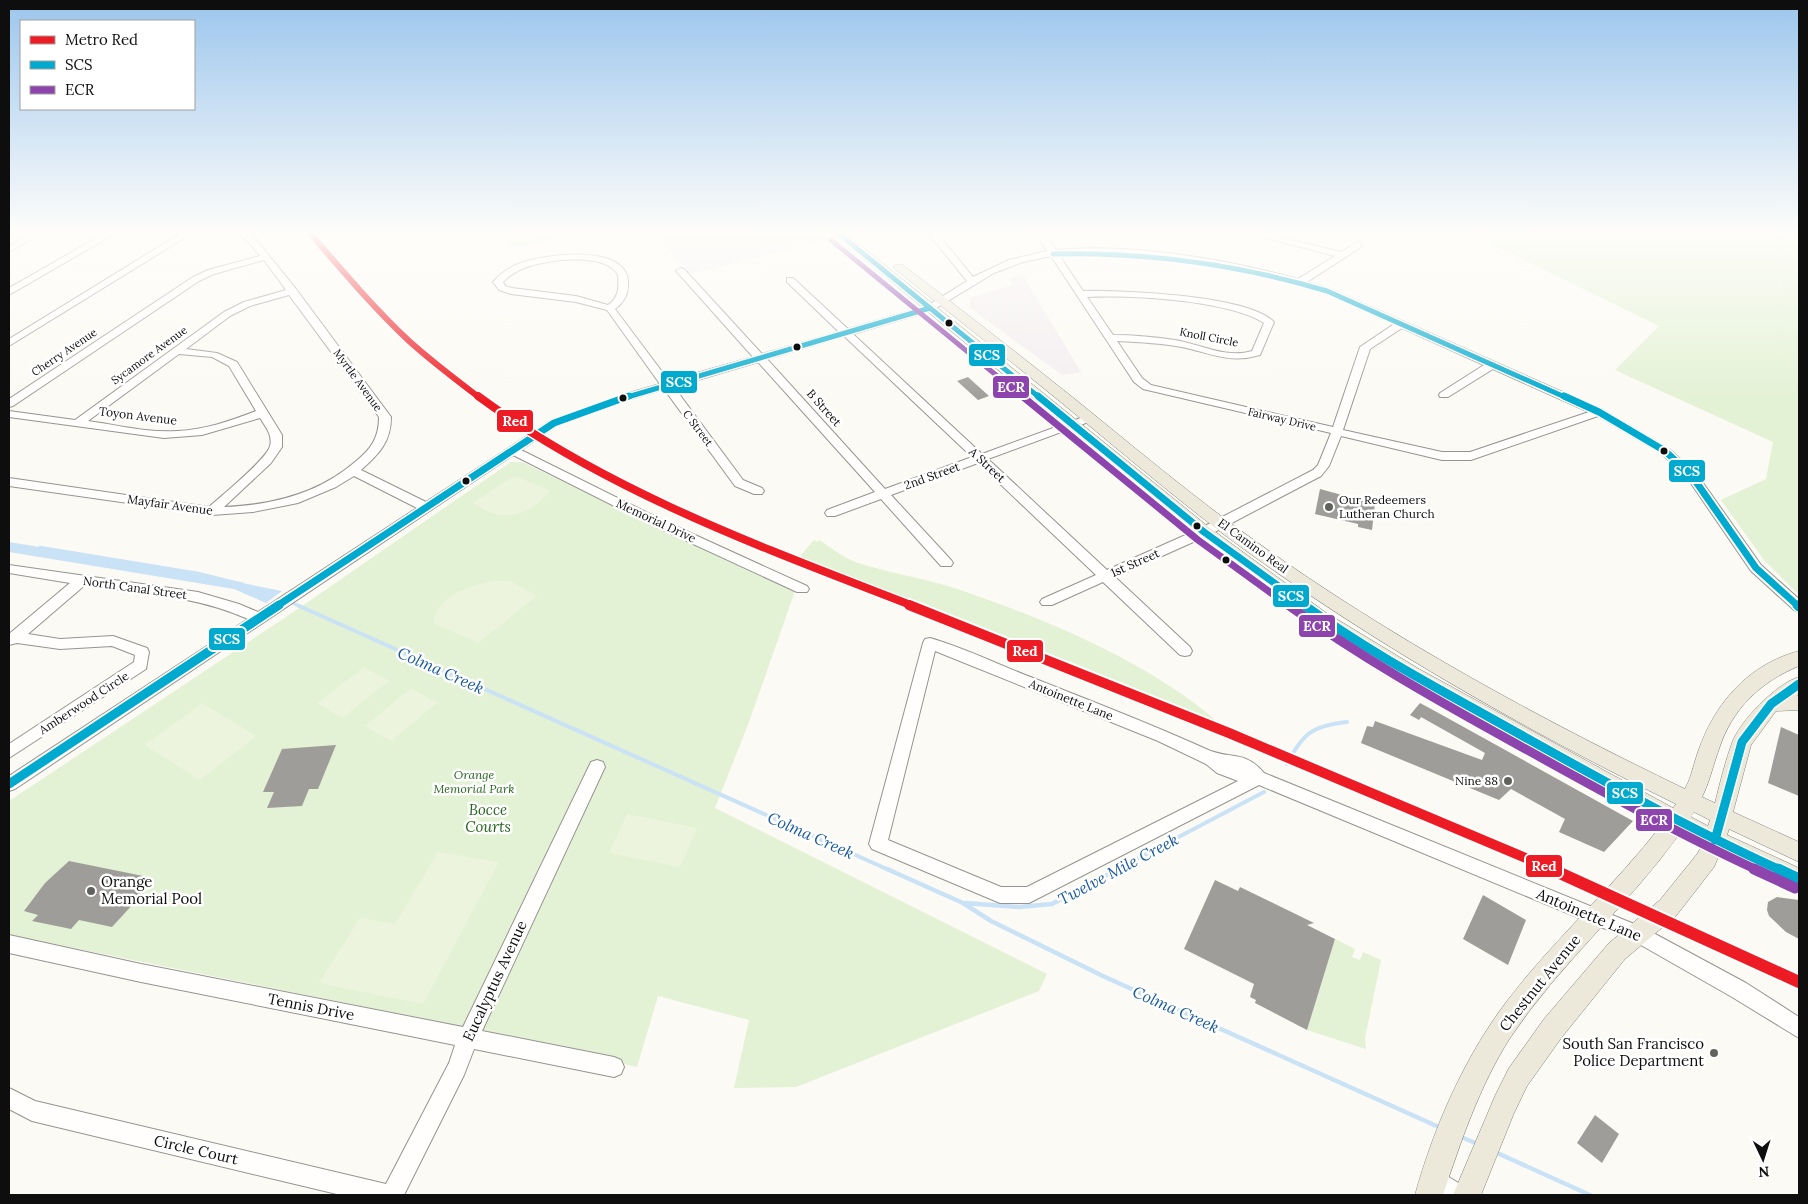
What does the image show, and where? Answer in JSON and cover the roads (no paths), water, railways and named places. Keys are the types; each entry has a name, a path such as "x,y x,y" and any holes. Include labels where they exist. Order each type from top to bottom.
{"main road":[{"name":"El Camino Real","path":"905,288 1072,425 1213,528 1278,565 1414,653 1548,729 1689,801 1799,852"},
{"name":"El Camino Real","path":"926,288 1090,418 1213,528 1311,610 1412,674 1675,820 1799,879"},
{"name":"Chestnut Avenue","path":"1432,1187 1456,1118 1472,1081 1502,1029 1517,1008 1594,916 1649,858 1689,801 1698,784 1709,747 1725,711 1751,683 1770,670 1799,658"},
{"path":"1467,1195 1491,1134 1518,1077 1553,1028 1617,952 1668,908 1706,860 1722,817 1742,742 1771,704 1789,689 1799,684"},
{"path":"1771,704 1799,703"}],"street":[{"path":"9,343 99,288"},
{"name":"Cherry Avenue","path":"9,404 182,288"},
{"name":"Myrtle Avenue","path":"291,288 385,416 384,435 376,450 354,471"},
{"path":"503,288 511,291 576,299 610,308 618,303 624,293 623,288"},
{"name":"B Street","path":"696,288 946,563"},
{"name":"A Street","path":"799,288 1184,651"},
{"path":"9,784 428,508 512,450 564,419 612,401 930,308 943,302 962,288"},
{"name":"Fairway Drive","path":"1076,288 1138,380 1147,387 1337,432 1442,456 1458,457 1471,456 1599,412"},
{"path":"1315,288 1493,364 1599,412 1652,443 1692,476 1756,568 1799,607"},
{"name":"Sycamore Avenue","path":"78,423 237,308 293,291"},
{"name":"Knoll Circle","path":"1080,294 1125,293 1205,303 1260,316 1267,320 1269,325 1256,353 1245,357 1231,356 1160,341 1109,338"},
{"name":"C Street","path":"610,308 739,483 758,491"},
{"name":"1st Street","path":"1047,602 1213,528 1317,473 1323,466 1337,432 1365,347 1401,324"},
{"path":"9,331 26,333"},
{"path":"177,350 227,358 233,364 276,435 276,447 267,460 212,511"},
{"path":"1444,396 1493,364"},
{"name":"Toyon Avenue","path":"9,414 164,435 186,436 262,414"},
{"name":"2nd Street","path":"831,513 1090,418"},
{"name":"Memorial Drive","path":"512,450 656,522 802,588"},
{"path":"354,471 428,508"},
{"name":"Mayfair Avenue","path":"9,482 212,511 242,511 286,503 322,490 354,471"},
{"name":"North Canal Street","path":"9,569 198,597 234,607 259,618"},
{"name":"Amberwood Circle","path":"12,639 82,581"},
{"name":"Amberwood Circle","path":"9,752 120,680 141,664 142,652 113,642 60,644 12,639"},
{"name":"Antoinette Lane","path":"1258,778 1029,895 1000,896 878,844 930,643 1164,737 1212,759 1223,768 1234,773 1258,778 1638,934 1739,990 1799,1028"},
{"name":"Eucalyptus Avenue","path":"384,1195 457,1068 468,1038 597,767"},
{"name":"Tennis Drive","path":"9,944 158,977 614,1067"},
{"name":"Circle Court","path":"9,1098 32,1111 384,1195"},
{"path":"1432,1187 1457,1195"}],"water":[{"path":"9,542 156,566 282,591 266,603 234,589 9,552"}],"waterway":[{"name":"Colma Creek","path":"40,547 198,573 243,584"},
{"name":"Colma Creek","path":"290,602 299,606"},
{"name":"Colma Creek","path":"297,605 889,870"},
{"name":"Twelve Mile Creek","path":"1287,764 1298,745 1310,733 1325,726 1347,722"},
{"name":"Twelve Mile Creek","path":"1116,870 1264,792"},
{"name":"Colma Creek","path":"887,869 963,903 991,921 1105,977 1441,1128"},
{"name":"Twelve Mile Creek","path":"965,903 1019,907 1052,904 1118,869"},
{"name":"Colma Creek","path":"1461,1137 1478,1144"},
{"name":"Colma Creek","path":"1495,1152 1590,1195"}],"metro line":[{"name":"Red","path":"358,288 390,323 426,356 492,406 541,438 643,493 802,562 1147,699 1394,801 1719,944 1799,982"}],"place":[{"name":"Our Redeemers Lutheran Church","path":"1329,507"},
{"name":"Nine 88","path":"1508,781"},
{"name":"Orange Memorial Pool","path":"91,891"},
{"name":"South San Francisco Police Department","path":"1714,1053"}],"park label":[{"name":"Orange Memorial Park","path":"474,782"},
{"name":"Bocce Courts","path":"488,818"}]}
